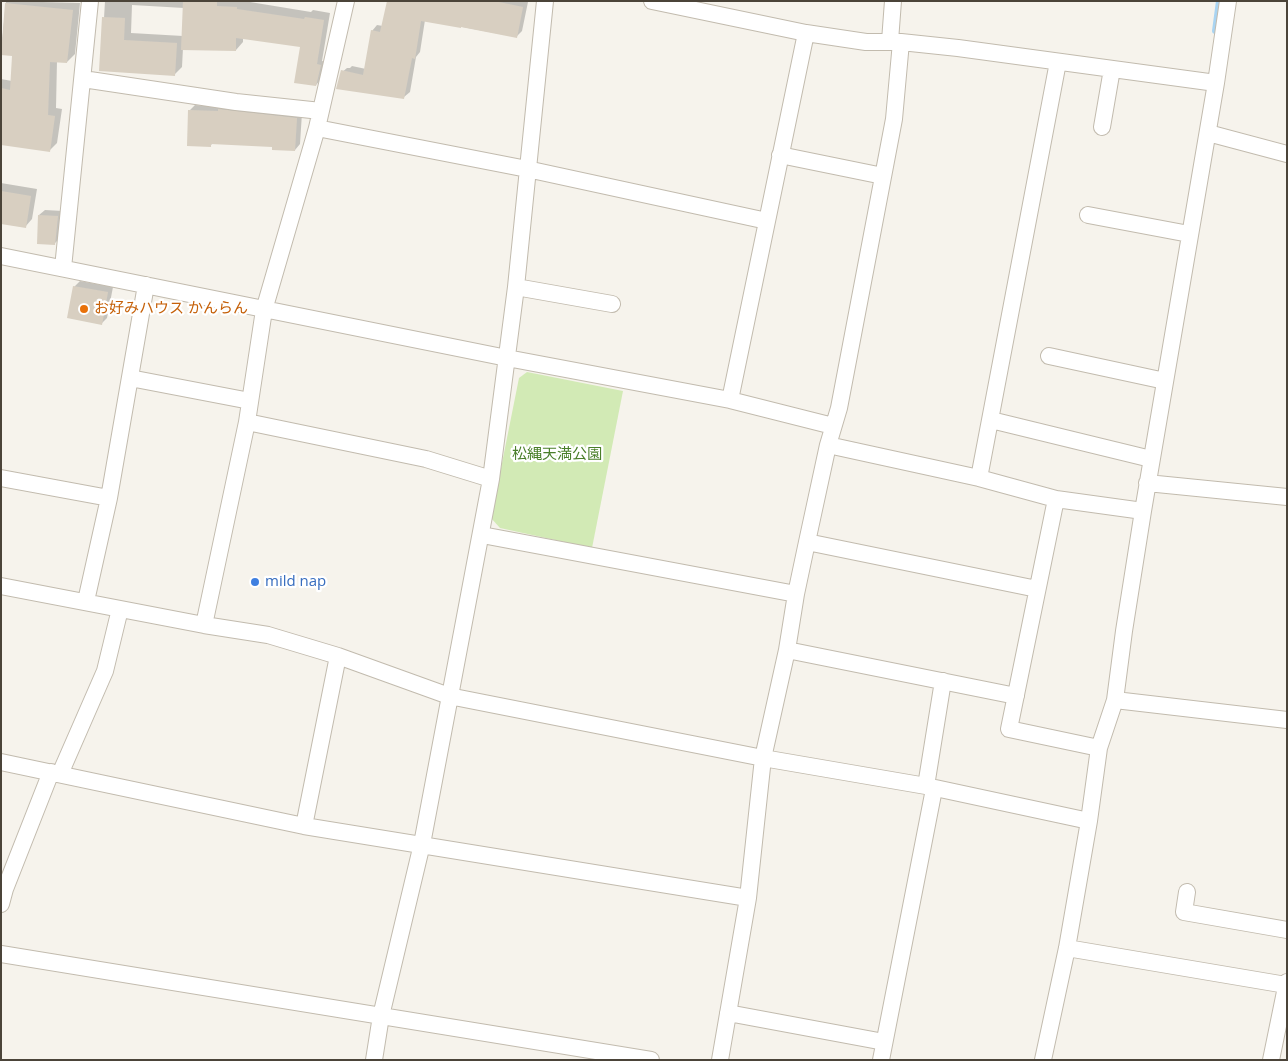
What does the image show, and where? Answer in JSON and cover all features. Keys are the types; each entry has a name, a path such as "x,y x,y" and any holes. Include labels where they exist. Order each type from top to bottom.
{"street":[{"path":"63,268 90,1"},
{"path":"204,625 247,422 264,310 317,128 346,1"},
{"path":"374,1060 382,1016 422,844 492,479 516,287 545,1"},
{"path":"720,1060 748,898 763,758 787,650 796,594 828,445 839,408 894,119 896,41 893,1"},
{"path":"1043,1060 1067,948 1089,821 1099,748 1114,700 1151,459 1208,133 1228,1"},
{"path":"662,2 806,33 866,42 896,41 1216,83"},
{"path":"730,400 806,33"},
{"path":"979,478 1058,62"},
{"path":"1102,127 1112,69"},
{"path":"83,79 236,102 321,111"},
{"path":"317,128 527,169 767,220"},
{"path":"1208,133 1287,154"},
{"path":"780,155 882,176"},
{"path":"1088,214 1189,234"},
{"path":"1,256 507,358 730,400 833,426"},
{"path":"86,601 110,498 146,284"},
{"path":"516,287 612,304"},
{"path":"1049,356 1165,381"},
{"path":"130,378 250,401"},
{"path":"991,420 1151,459"},
{"path":"247,422 426,459 492,479"},
{"path":"828,445 979,478 1056,499 1143,511"},
{"path":"1,478 110,498"},
{"path":"1148,483 1287,497"},
{"path":"1056,499 1010,730 1099,748"},
{"path":"482,535 796,594"},
{"path":"807,542 1038,589"},
{"path":"1,586 204,625 268,635 338,656 449,696 763,758 930,788 1089,821"},
{"path":"1,904 5,890 56,773 104,671 120,609"},
{"path":"787,650 1016,696"},
{"path":"304,826 338,656"},
{"path":"881,1060 930,788 943,681"},
{"path":"1114,700 1287,720"},
{"path":"1,762 304,826 748,898"},
{"path":"1188,892 1184,912 1287,930"},
{"path":"1067,948 1286,983 1271,1060"},
{"path":"1,954 651,1060"},
{"path":"728,1013 884,1042"}],"green space":[{"name":"松縄天満公園","path":"527,372 623,391 592,548 500,528 491,518 519,378"}],"building":[{"path":"183,1 217,1 217,6 237,7 237,9 304,19 305,17 324,20 317,64 321,65 316,86 294,83 300,47 236,38 236,51 181,50"},
{"path":"387,1 494,1 523,7 517,38 421,21 415,59 412,58 404,99 336,89 341,70 363,75 371,30 380,32"},
{"path":"5,3 73,10 67,63 50,62 48,115 55,116 50,152 1,145 1,88 10,90 12,56 1,55"},
{"path":"102,17 125,18 124,40 177,43 175,76 99,71"},
{"path":"218,109 297,118 295,151 272,150 272,147 211,144 211,147 187,146 188,110 218,111"},
{"path":"1,191 31,196 26,228 1,224"},
{"path":"38,215 58,216 55,245 37,244"},
{"path":"73,286 108,292 102,325 67,318"}],"waterway":[{"path":"1215,31 1219,1"}],"place":[{"name":"お好みハウス かんらん","path":"84,309"},
{"name":"mild nap","path":"255,582"}]}
